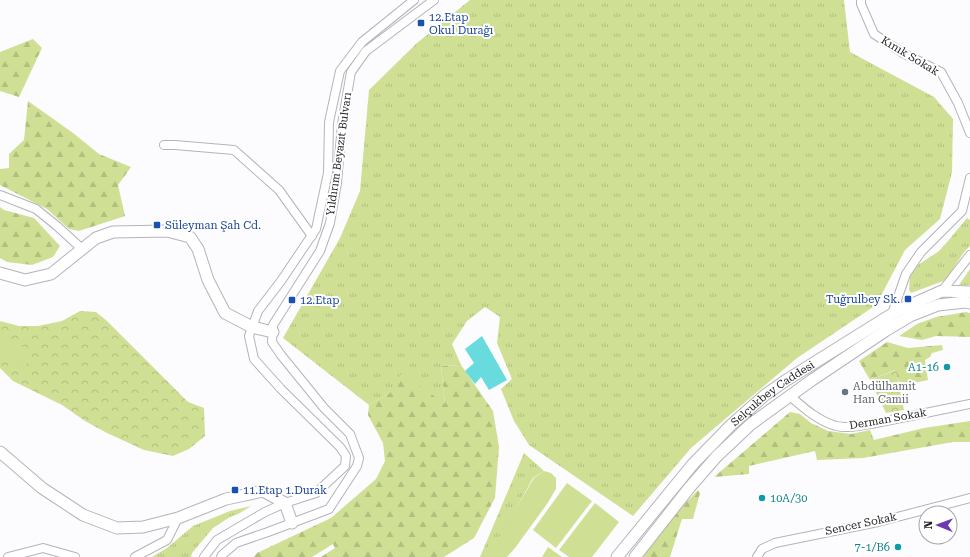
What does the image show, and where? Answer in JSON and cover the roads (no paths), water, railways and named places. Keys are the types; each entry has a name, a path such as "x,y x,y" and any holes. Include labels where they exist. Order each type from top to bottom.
{"street":[{"name":"Yıldırım Beyazıt Bulvarı","path":"204,557 216,540 265,512 285,503 316,493 345,466 346,456 340,447 281,389 254,359 249,336 258,311 281,281 316,229 328,173 329,122 340,71 362,42 414,0"},
{"name":"Yıldırım Beyazıt Bulvarı","path":"273,332 273,325 320,251 330,223 337,183 342,124 351,72 366,51 434,0"},
{"name":"Kınık Sokak","path":"862,0 861,4 874,34 903,53 941,72 958,103 970,133"},
{"path":"164,145 234,150 279,190 312,236"},
{"path":"892,314 906,274 921,252 962,211 970,178"},
{"path":"0,196 36,209 82,249"},
{"path":"0,273 25,280 51,274 96,238 113,232 167,231 190,238 198,250 208,280 225,312 252,327 273,332 272,342 324,408 350,434 359,458 357,466 328,509 236,543 221,557"},
{"path":"942,291 970,255"},
{"name":"Selçukbey Caddesi","path":"635,557 690,487 717,456 751,424 882,327 892,314 942,291 970,292"},
{"name":"Selçukbey Caddesi","path":"617,557 693,464 731,425 765,395 785,380 882,327 938,305 965,302 970,303"},
{"name":"Derman Sokak","path":"790,396 812,414 824,421 837,426 853,427 970,404"},
{"path":"0,452 42,488 83,515 117,528 143,527 178,518 226,499 263,491 285,503 292,523"},
{"name":"Sencer Sokak","path":"757,557 762,549 775,543 878,522 970,498"},
{"path":"135,557 167,540 178,518"},
{"path":"8,557 42,548 75,557"}],"water":[{"path":"482,336 507,380 489,390 481,377 475,384 465,371 474,363 465,349"}],"place":[{"name":"12.Etap Okul Durağı","path":"421,23"},
{"name":"Süleyman Şah Cd.","path":"157,225"},
{"name":"Tuğrulbey Sk.","path":"908,299"},
{"name":"12.Etap","path":"292,300"},
{"name":"A1-16","path":"947,367"},
{"name":"Abdülhamit Han Camii","path":"845,392"},
{"name":"11.Etap 1.Durak","path":"235,490"},
{"name":"10A/30","path":"762,498"},
{"name":"7-1/B6","path":"898,547"}]}
